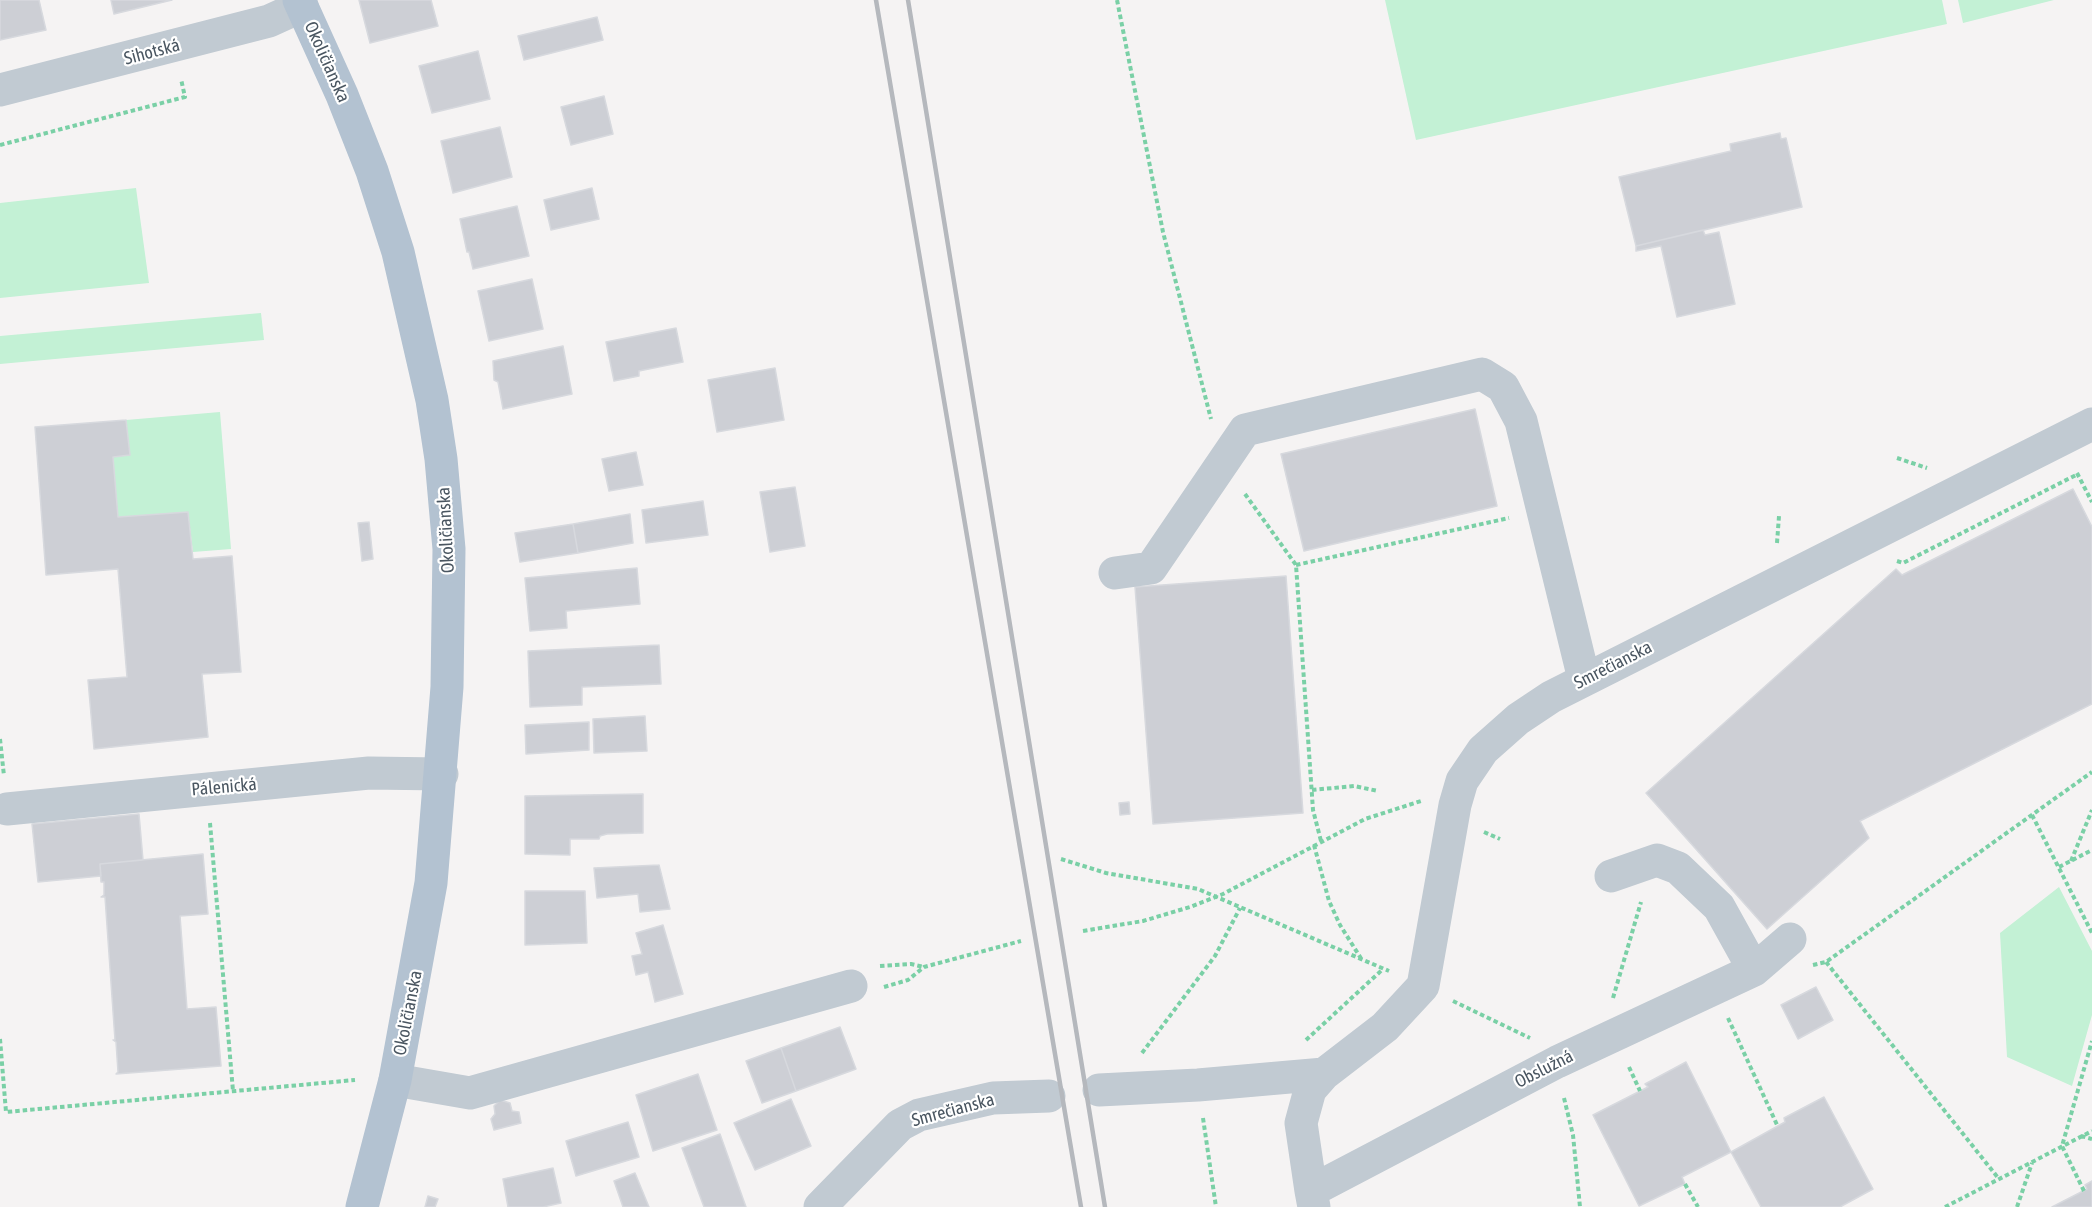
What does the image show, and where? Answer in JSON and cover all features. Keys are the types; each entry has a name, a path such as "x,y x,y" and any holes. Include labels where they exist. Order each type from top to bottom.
{"main road":[{"name":"Okoličianska","path":"301,3 342,95 372,171 398,252 432,400 441,459 448,549 447,687 442,774 425,924 395,1080 362,1207"}],"street":[{"name":"Sihotská","path":"0,90 269,21 301,3"},
{"path":"1115,573 1151,568 1245,430 1482,374 1503,387 1512,399 1521,421 1584,679"},
{"name":"Smrečianska","path":"1423,986 1451,819 1462,782 1484,750 1518,719 1584,679 2092,423"},
{"name":"Pálenická","path":"7,809 369,773 442,774"},
{"path":"1611,876 1657,860 1678,868 1719,907 1754,970"},
{"name":"Obslužná","path":"1312,1199 1563,1059 1754,970 1790,939"},
{"name":"Okoličianska","path":"395,1080 470,1093 851,986"},
{"path":"1312,1199 1302,1123 1310,1090 1324,1074 1385,1027 1423,986"},
{"path":"1109,1090 1324,1074"},
{"name":"Smrečianska","path":"820,1207 900,1125 919,1116 993,1098 1049,1096"}],"path":[{"path":"1117,0 1163,232 1214,428"},
{"path":"0,145 185,97 179,71"},
{"path":"1897,458 1931,469"},
{"path":"1247,498 1296,565 1311,790 1313,810 1321,841"},
{"path":"1296,565 1543,511"},
{"path":"1777,546 1779,516"},
{"path":"2000,1179 1826,962 2092,772"},
{"path":"1083,931 1143,921 1215,897 1365,819 1420,802 1462,782"},
{"path":"1311,790 1354,786 1378,791"},
{"path":"207,788 234,1091"},
{"path":"2071,861 2092,810"},
{"path":"2032,815 2092,933"},
{"path":"1314,845 1329,901 1340,925 1362,960"},
{"path":"2059,867 2092,850"},
{"path":"1062,859 1106,873 1198,889 1423,986 1563,1059 1580,1207"},
{"path":"1615,1035 1608,1021 1643,893"},
{"path":"1109,1090 1147,1046 1215,956 1240,908"},
{"path":"851,986 874,990 908,980 924,967 1022,941"},
{"path":"851,986 871,966 910,964 924,967"},
{"path":"1264,1078 1383,969"},
{"path":"1714,989 1778,1127"},
{"path":"0,1040 6,1112 355,1080"},
{"path":"2084,1191 2062,1146 2092,1041"},
{"path":"1198,1085 1216,1207"},
{"path":"1945,1207 2092,1131"},
{"path":"2082,1136 2092,1139"},
{"path":"2017,1207 2032,1162"},
{"path":"1685,1184 1698,1207"}],"green space":[{"path":"1385,0 1942,0 1947,24 1416,140"},
{"path":"1958,0 2054,0 1963,23"},
{"path":"136,188 149,283 0,298 0,203"},
{"path":"261,313 264,340 0,364 0,336"},
{"path":"220,412 231,549 193,552 188,512 118,517 113,457 130,455 126,420"},
{"path":"2059,887 2092,951 2092,1015 2072,1086 2007,1057 2000,933"}],"building":[{"path":"0,0 39,0 46,30 0,40"},
{"path":"111,0 172,0 114,14"},
{"path":"359,0 431,0 438,26 370,43"},
{"path":"597,17 603,40 524,60 518,36"},
{"path":"478,51 490,99 432,113 419,66"},
{"path":"604,96 613,134 571,145 561,107"},
{"path":"500,127 512,177 453,193 441,141"},
{"path":"1780,133 1781,139 1786,138 1802,207 1636,246 1619,177 1731,151 1730,144"},
{"path":"592,188 599,219 551,230 544,200"},
{"path":"517,206 529,256 473,269 460,219"},
{"path":"1703,230 1705,235 1719,232 1735,304 1677,317 1661,246 1636,251 1636,246"},
{"path":"532,279 543,329 489,341 478,291"},
{"path":"676,328 683,362 639,371 639,376 614,381 606,342"},
{"path":"563,346 572,394 503,409 498,382 494,380 493,361"},
{"path":"775,368 784,420 717,432 708,380"},
{"path":"1475,409 1497,506 1304,551 1281,454"},
{"path":"126,420 130,455 113,457 118,517 188,512 193,559 232,556 241,672 202,674 208,737 94,749 88,680 127,677 118,569 46,575 35,427"},
{"path":"636,452 643,485 609,491 602,459"},
{"path":"795,487 805,546 770,552 760,492"},
{"path":"2073,489 2092,527 2092,704 1860,821 1869,838 1767,929 1646,793 1896,569 1902,575"},
{"path":"703,501 708,535 646,543 642,510"},
{"path":"630,514 633,543 578,553 573,524"},
{"path":"369,522 373,559 362,561 358,523"},
{"path":"573,524 578,553 520,562 515,533"},
{"path":"637,568 640,604 566,611 567,628 530,631 525,578"},
{"path":"1286,576 1303,813 1153,824 1135,587"},
{"path":"659,645 661,684 582,687 582,705 530,707 528,651"},
{"path":"645,716 647,751 594,753 593,719"},
{"path":"589,722 589,750 526,754 525,725"},
{"path":"643,794 643,833 607,834 600,836 599,839 570,839 570,855 525,854 525,796"},
{"path":"1129,802 1130,814 1120,815 1119,803"},
{"path":"139,814 143,860 100,864 101,876 38,882 32,824"},
{"path":"203,854 208,914 180,916 187,1009 216,1007 221,1066 116,1074 118,1072 116,1042 113,1040 115,1040 105,897 101,897 104,895 104,882 101,882 100,864"},
{"path":"659,865 670,909 640,912 638,894 597,898 594,868"},
{"path":"525,891 585,891 587,943 525,945"},
{"path":"663,925 683,994 655,1002 648,972 636,975 632,956 642,954 636,933"},
{"path":"1816,987 1833,1020 1798,1039 1781,1005"},
{"path":"840,1027 856,1069 796,1091 781,1048"},
{"path":"781,1048 796,1091 762,1103 746,1061"},
{"path":"1686,1062 1731,1152 1682,1177 1685,1184 1639,1206 1593,1115 1648,1087 1645,1084"},
{"path":"698,1074 717,1130 653,1151 636,1095"},
{"path":"1824,1097 1873,1189 1840,1207 1761,1207 1731,1152 1785,1122 1784,1118"},
{"path":"791,1099 811,1146 755,1170 734,1123"},
{"path":"500,1100 510,1103 512,1111 519,1112 521,1123 494,1130 491,1119 495,1114 494,1106"},
{"path":"628,1122 639,1157 576,1176 566,1141"},
{"path":"720,1134 746,1207 704,1207 682,1148"},
{"path":"553,1168 561,1203 543,1207 508,1207 503,1179"},
{"path":"635,1173 649,1207 623,1207 614,1181"},
{"path":"2092,1181 2092,1207 2052,1207 2087,1189 2085,1185"},
{"path":"428,1196 438,1199 435,1207 425,1207"}],"railway":[{"path":"876,0 1081,1207"},
{"path":"908,0 1105,1207"}]}
